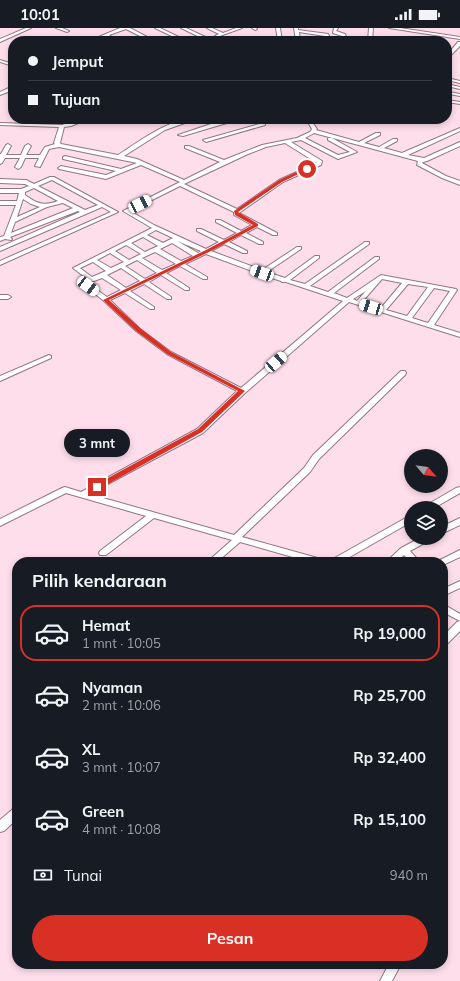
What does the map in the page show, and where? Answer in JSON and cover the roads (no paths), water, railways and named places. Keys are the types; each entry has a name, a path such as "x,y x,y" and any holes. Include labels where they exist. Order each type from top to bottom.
{"street":[{"path":"11,36 29,28"},
{"path":"58,28 67,31"},
{"path":"106,35 125,28 142,36"},
{"path":"157,28 174,36"},
{"path":"183,28 201,36"},
{"path":"209,28 222,34"},
{"path":"336,28 334,32 344,36"},
{"path":"391,28 424,30 449,36"},
{"path":"432,33 437,28"},
{"path":"217,36 233,29 240,30"},
{"path":"296,30 327,36"},
{"path":"455,37 460,32"},
{"path":"308,36 314,34"},
{"path":"452,36 460,38"},
{"path":"452,50 460,43"},
{"path":"42,124 69,126 74,124"},
{"path":"119,158 163,129 178,124"},
{"path":"181,135 216,124 226,134"},
{"path":"206,140 263,124"},
{"path":"198,256 156,228 126,211 223,162 274,143 301,138 311,133 314,127 312,124"},
{"path":"59,145 57,143 62,126"},
{"path":"403,155 460,129"},
{"path":"301,138 338,157 354,152 328,138 311,133"},
{"path":"311,133 421,160 425,160 460,144"},
{"path":"359,144 378,134"},
{"path":"379,149 395,140"},
{"path":"237,210 281,181 319,164 320,162 285,141"},
{"path":"38,166 47,148 59,145 142,163 237,210"},
{"path":"0,162 8,146"},
{"path":"18,166 28,146"},
{"path":"59,174 68,147"},
{"path":"187,147 223,162"},
{"path":"2,156 42,157"},
{"path":"65,158 123,170"},
{"path":"421,160 419,164 425,168 460,183"},
{"path":"61,168 106,177 142,163"},
{"path":"0,263 114,212 54,179 48,178 22,193 6,237"},
{"path":"0,181 24,181 85,212"},
{"path":"0,191 22,193 46,208"},
{"path":"12,221 63,201"},
{"path":"0,203 19,203"},
{"path":"0,248 102,205"},
{"path":"0,239 77,209"},
{"path":"237,210 236,214 275,234"},
{"path":"218,221 261,243"},
{"path":"106,300 208,251 256,225"},
{"path":"156,228 94,260 74,266 92,280 175,240 208,251 262,273 460,335"},
{"path":"199,230 245,252"},
{"path":"144,235 163,246"},
{"path":"6,237 15,242"},
{"path":"127,243 145,254"},
{"path":"305,287 367,243"},
{"path":"262,273 298,248"},
{"path":"155,249 205,278"},
{"path":"111,251 129,262"},
{"path":"284,280 318,257"},
{"path":"138,258 187,289"},
{"path":"329,294 377,258"},
{"path":"94,260 111,271"},
{"path":"121,266 170,298"},
{"path":"102,275 152,308"},
{"path":"358,303 381,277"},
{"path":"83,494 207,426 242,391 348,300 381,277 452,289 454,292 430,326"},
{"path":"382,311 406,282"},
{"path":"88,286 106,300 138,330 169,353 242,391"},
{"path":"408,319 432,286"},
{"path":"0,297 8,297"},
{"path":"0,379 49,357"},
{"path":"216,557 307,470 316,457 403,373"},
{"path":"0,523 65,490 304,557"},
{"path":"440,501 459,490"},
{"path":"103,552 154,514"},
{"path":"448,527 460,521"},
{"path":"343,557 404,522"},
{"path":"396,557 404,550 414,545"},
{"path":"404,550 411,557"},
{"path":"448,559 460,553"},
{"path":"448,590 460,584"},
{"path":"448,611 460,618"},
{"path":"448,637 460,625"},
{"path":"0,827 12,816"},
{"path":"386,981 392,969"}]}
